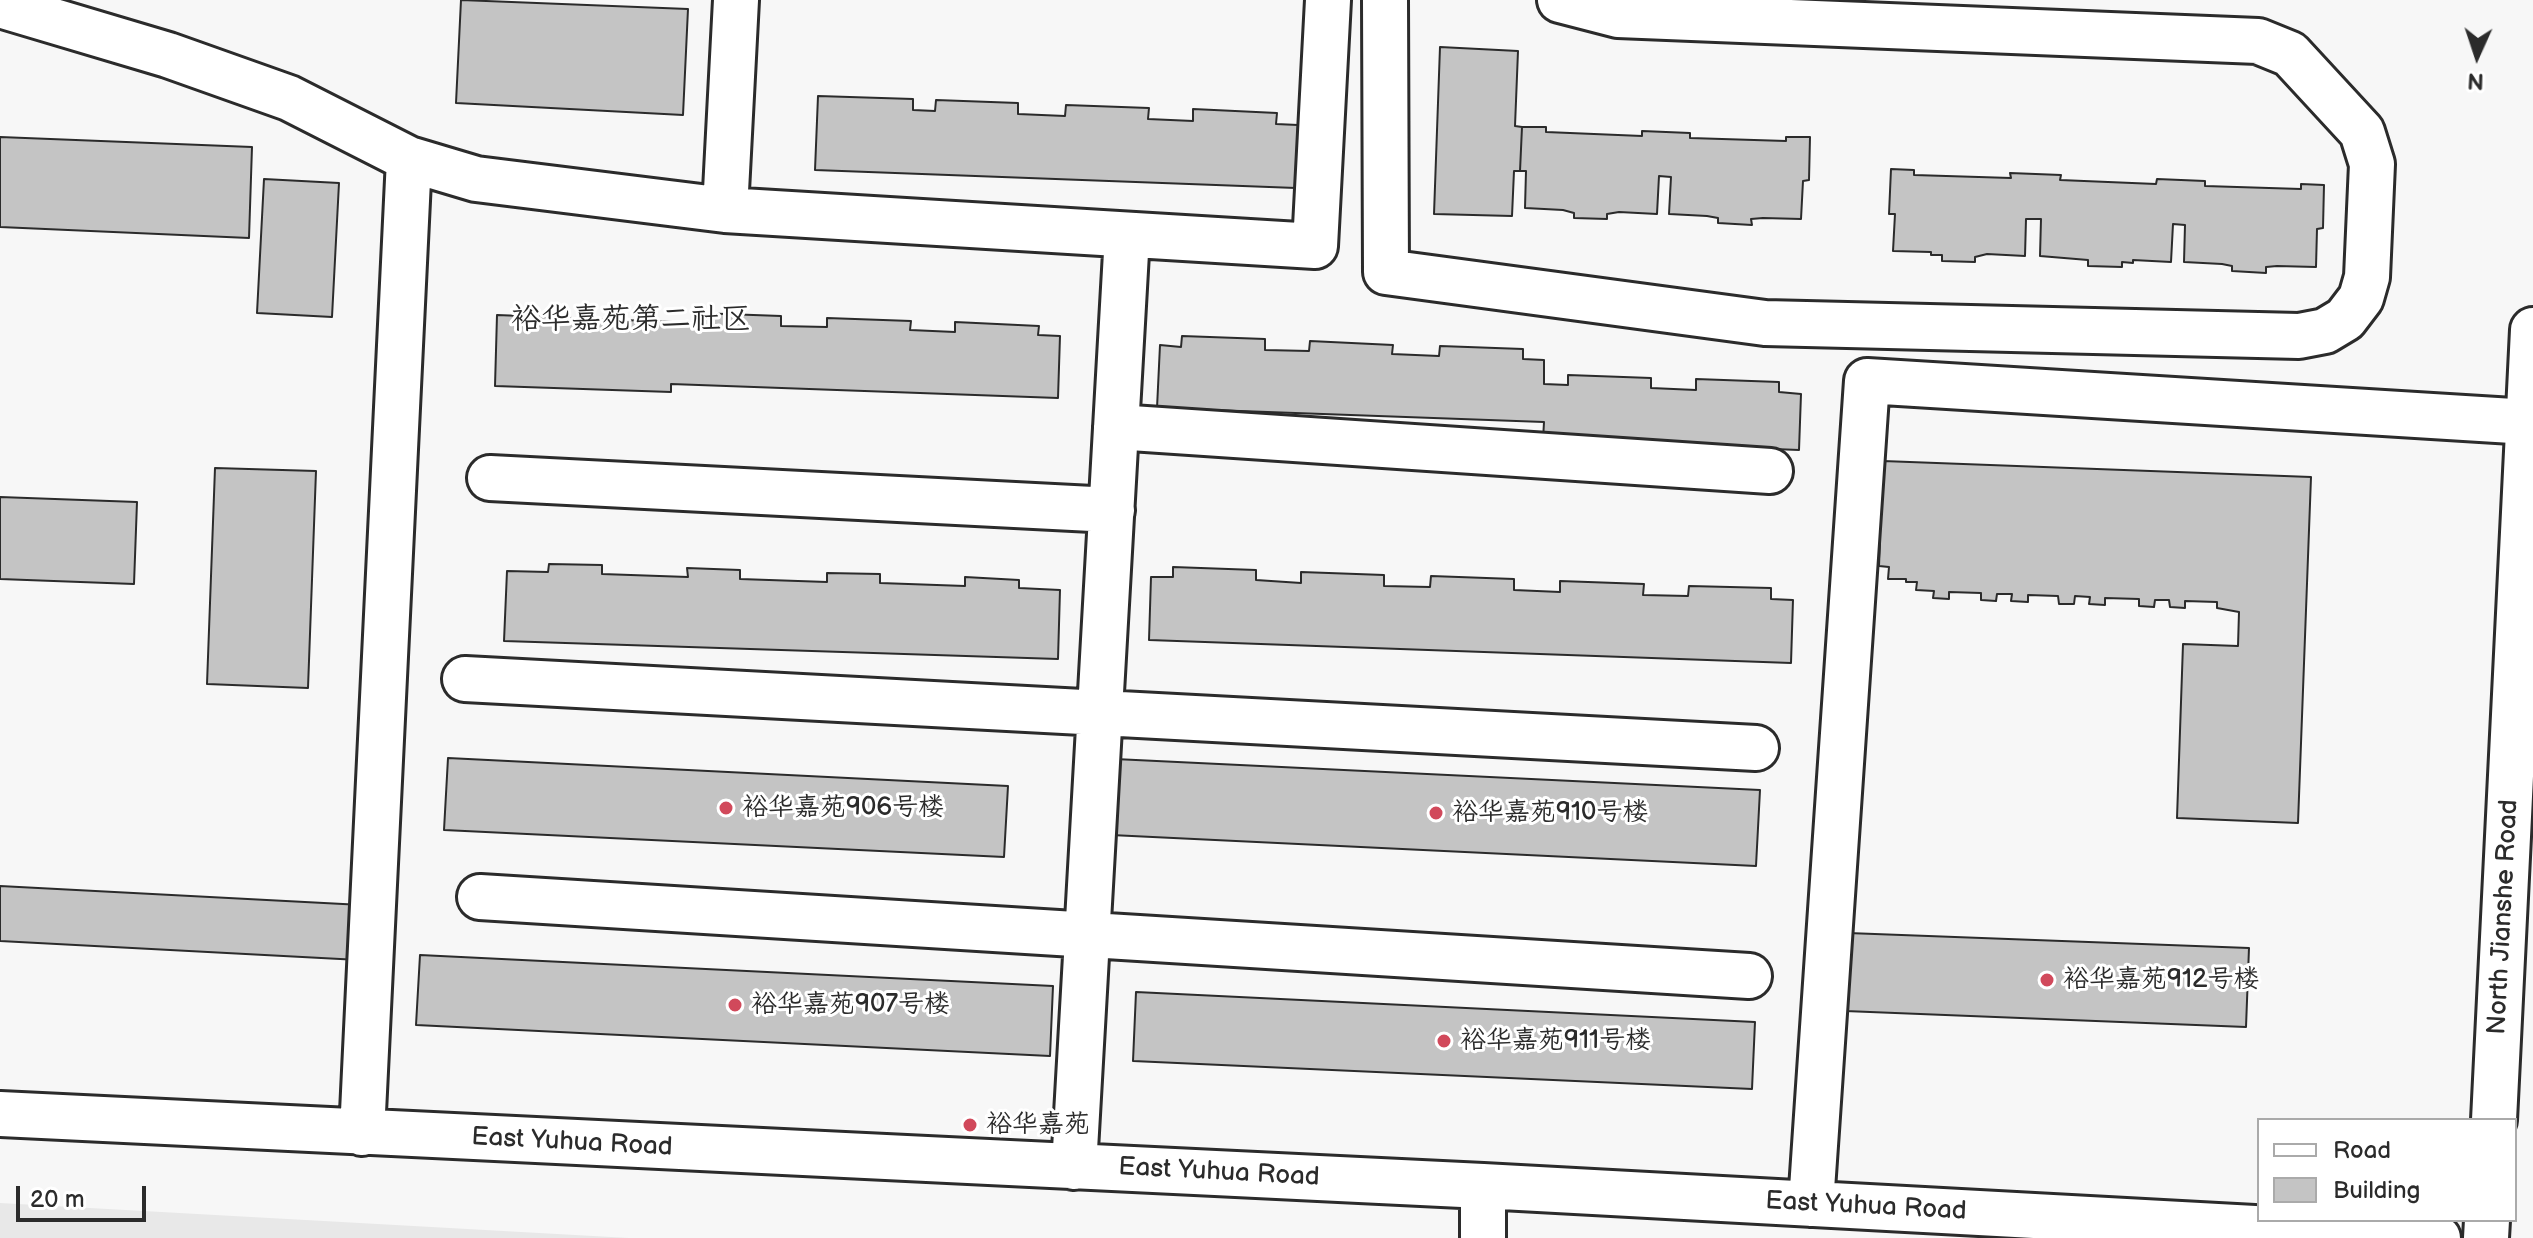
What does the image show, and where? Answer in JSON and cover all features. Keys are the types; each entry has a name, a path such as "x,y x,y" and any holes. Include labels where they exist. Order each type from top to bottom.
{"street":[{"path":"725,210 736,0"},
{"path":"0,5 168,55 289,98 409,159 476,179 725,210 1315,246 1328,0"},
{"path":"1385,0 1386,272 1765,323 2299,336 2325,331 2345,319 2361,298 2367,277 2372,164 2362,132 2290,54 2258,41 2010,15 1618,15 1560,0"},
{"path":"362,1133 409,159"},
{"path":"1074,1167 1127,235"},
{"name":"North Jianshe Road","path":"2494,1118 2533,330"},
{"path":"1811,1204 1867,381 2529,422"},
{"path":"1116,427 1770,471"},
{"path":"490,478 1112,510"},
{"path":"465,679 1756,748"},
{"path":"480,897 1749,976"},
{"name":"East Yuhua Road","path":"0,1114 1483,1186 2438,1238"},
{"path":"1483,1186 1483,1238"}],"shaded area":[{"path":"0,1203 629,1238 0,1238"}],"building":[{"path":"461,0 688,9 683,115 456,103"},
{"path":"1440,47 1518,51 1515,126 1522,127 1520,171 1514,171 1512,216 1434,214"},
{"path":"818,96 913,99 913,110 935,111 936,100 1018,103 1018,114 1065,116 1066,105 1149,108 1148,119 1193,121 1193,109 1277,113 1276,124 1298,125 1296,188 815,170"},
{"path":"1522,127 1546,127 1546,132 1642,136 1642,131 1690,133 1690,138 1786,141 1786,137 1810,137 1809,180 1803,181 1801,219 1751,219 1752,225 1718,223 1718,218 1707,216 1669,214 1671,177 1659,176 1657,214 1619,212 1607,214 1607,219 1574,218 1574,213 1563,210 1525,208 1526,171 1520,171"},
{"path":"0,137 252,147 249,238 0,227"},
{"path":"1891,169 1914,170 1914,175 2011,178 2010,173 2061,175 2060,180 2156,184 2157,179 2205,181 2205,186 2301,189 2301,184 2324,185 2323,228 2317,229 2316,267 2266,267 2266,273 2232,271 2232,266 2222,264 2184,262 2185,225 2173,224 2171,262 2133,260 2133,263 2122,262 2122,267 2088,266 2088,260 2040,256 2041,219 2026,219 2025,256 1987,254 1975,257 1975,262 1942,261 1942,255 1931,255 1931,252 1893,251 1895,214 1889,214"},
{"path":"264,179 339,183 332,317 257,313"},
{"path":"698,313 781,316 781,326 827,327 827,318 911,321 910,330 955,332 955,322 1039,326 1038,335 1060,336 1058,398 671,384 671,392 495,386 497,315 698,323"},
{"path":"1182,336 1265,339 1265,350 1309,351 1310,341 1393,345 1392,354 1439,356 1440,346 1523,349 1523,359 1544,360 1544,384 1568,385 1568,375 1651,378 1651,388 1696,390 1696,379 1779,382 1779,392 1801,394 1799,450 1543,440 1544,422 1157,408 1160,345 1181,347"},
{"path":"1883,461 2311,477 2298,823 2177,818 2183,644 2238,646 2239,612 2217,608 2217,602 2185,601 2185,608 2170,607 2169,600 2155,600 2154,607 2139,606 2139,599 2105,598 2105,605 2089,604 2090,597 2075,596 2074,604 2059,604 2058,596 2028,595 2028,602 2011,601 2012,594 1997,594 1996,601 1981,600 1981,593 1949,592 1949,599 1933,598 1934,591 1916,590 1917,582 1888,579 1889,567 1879,566 1880,540 1875,540 1875,527 1880,527 1881,511 1878,510"},
{"path":"215,468 316,471 308,688 207,684"},
{"path":"0,497 137,502 134,584 0,579"},
{"path":"549,564 602,565 602,574 688,577 687,568 740,570 740,579 827,582 827,573 880,574 880,583 965,586 965,577 1019,580 1019,588 1060,590 1058,659 504,641 507,571 548,572"},
{"path":"1173,567 1256,570 1256,580 1301,583 1301,572 1384,575 1384,586 1430,587 1431,576 1514,579 1514,590 1560,592 1560,581 1644,584 1643,595 1688,596 1689,586 1771,588 1771,599 1793,600 1791,663 1149,640 1151,577 1173,577"},
{"name":"裕华嘉苑906号楼","path":"448,758 1008,786 1004,857 444,830"},
{"name":"裕华嘉苑910号楼","path":"1115,759 1760,790 1756,866 1111,835"},
{"path":"0,886 362,905 359,960 0,941"},
{"name":"裕华嘉苑912号楼","path":"1848,933 2249,948 2246,1027 1845,1011"},
{"name":"裕华嘉苑907号楼","path":"420,955 1053,986 1050,1056 416,1025"},
{"name":"裕华嘉苑911号楼","path":"1136,992 1755,1022 1752,1089 1133,1061"}],"place":[{"name":"裕华嘉苑906号楼","path":"726,808"},
{"name":"裕华嘉苑910号楼","path":"1436,813"},
{"name":"裕华嘉苑912号楼","path":"2047,980"},
{"name":"裕华嘉苑907号楼","path":"735,1005"},
{"name":"裕华嘉苑911号楼","path":"1444,1041"},
{"name":"裕华嘉苑","path":"970,1125"}],"district":[{"name":"裕华嘉苑第二社区","path":"631,320"}]}
